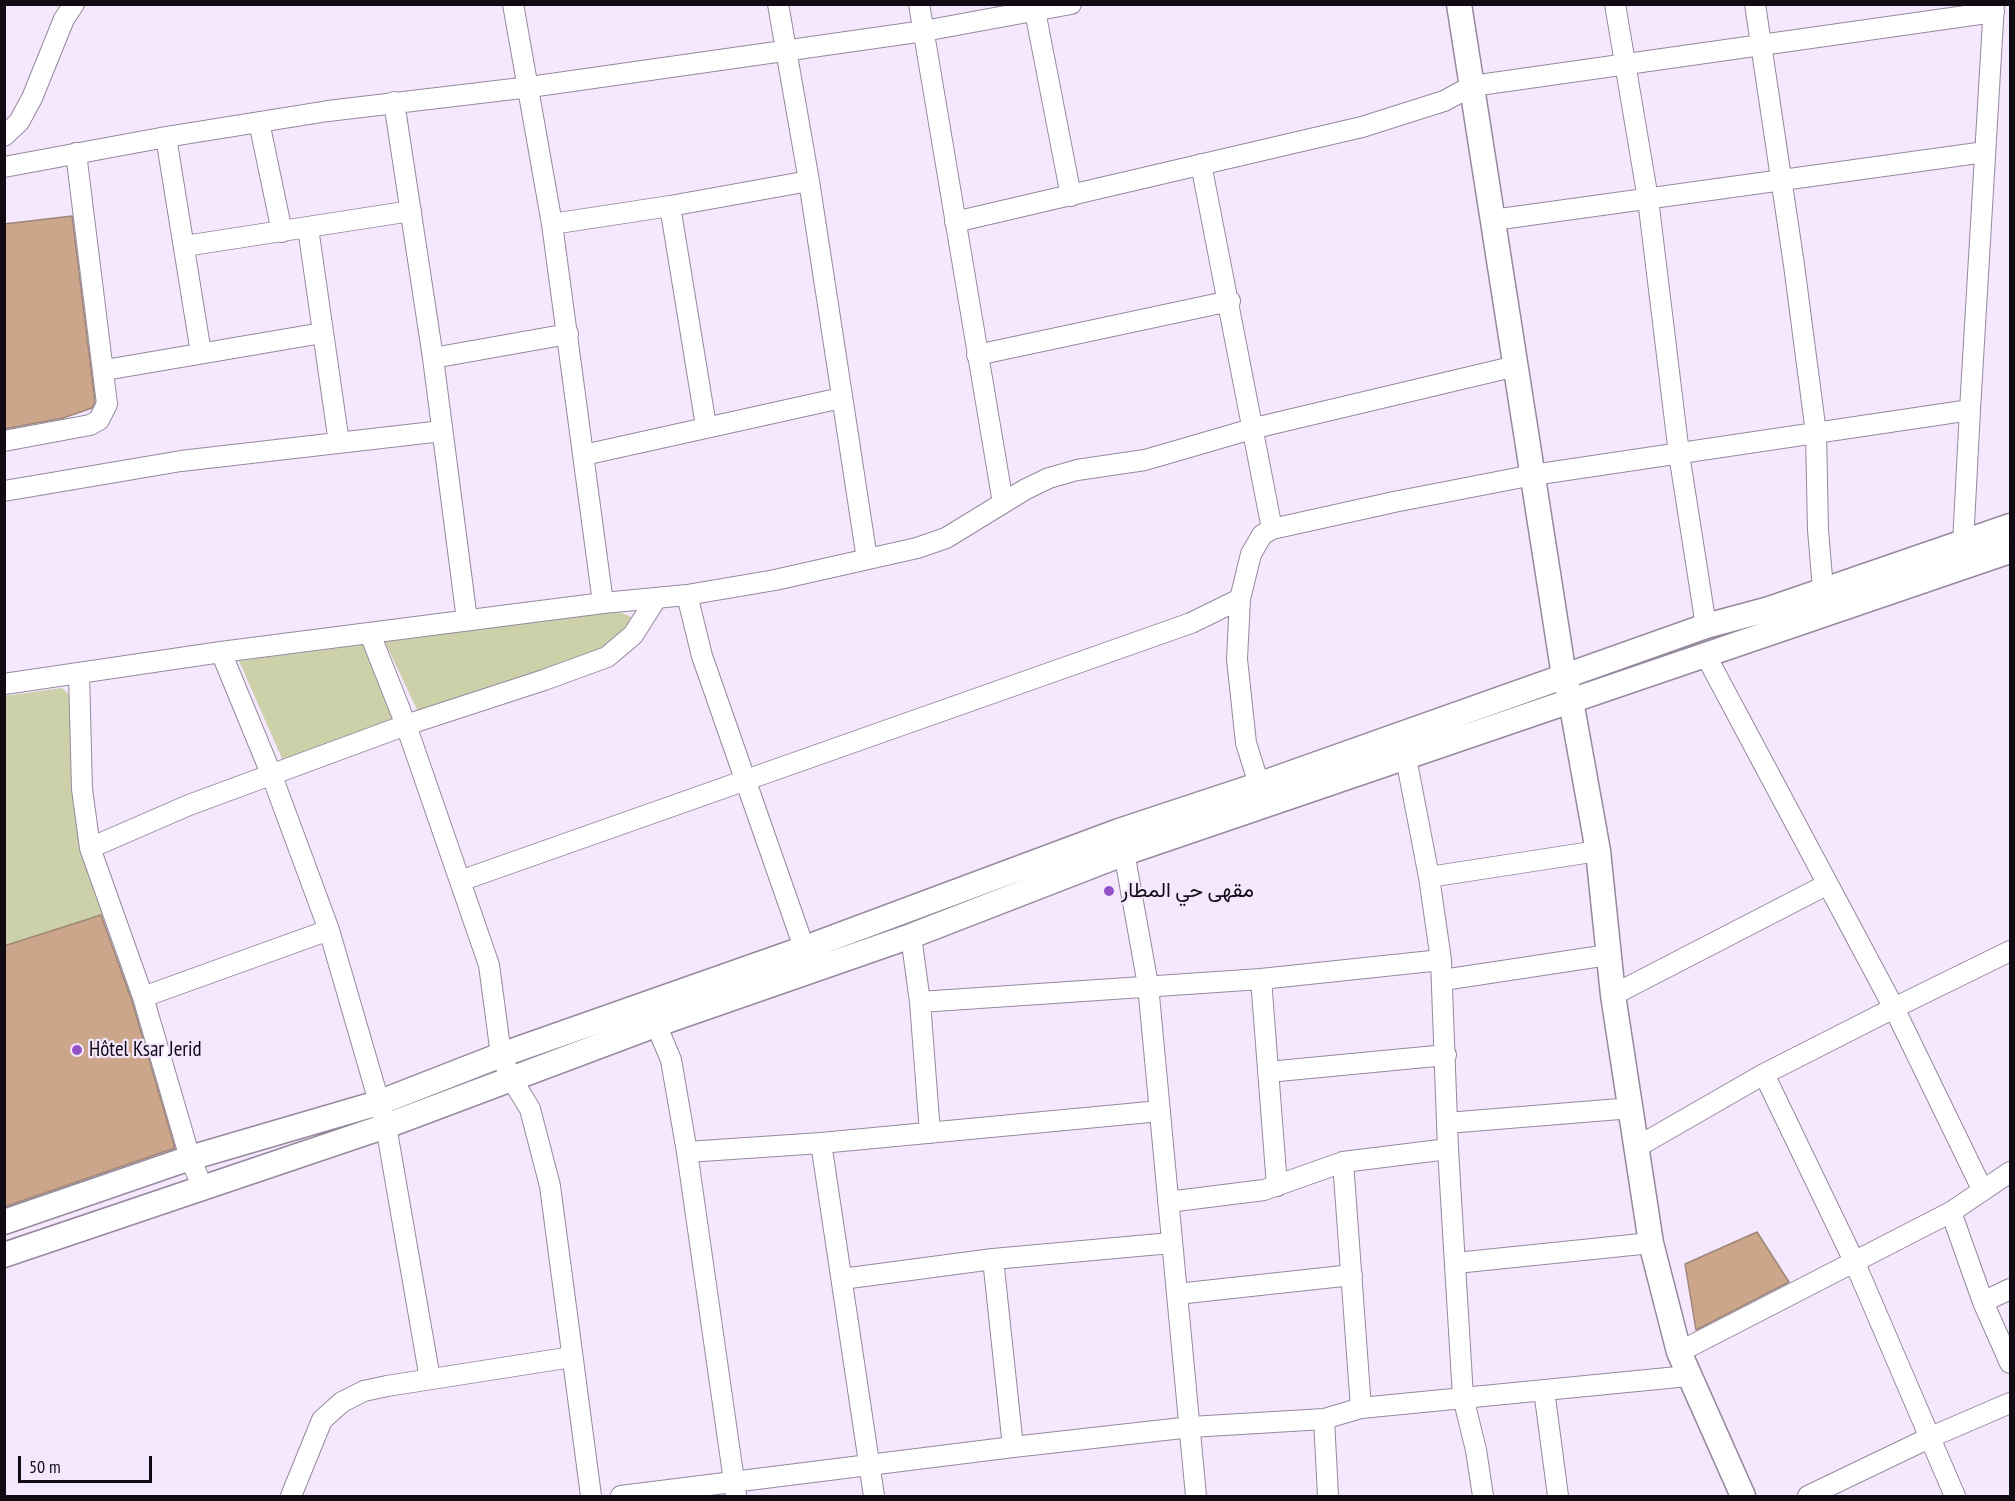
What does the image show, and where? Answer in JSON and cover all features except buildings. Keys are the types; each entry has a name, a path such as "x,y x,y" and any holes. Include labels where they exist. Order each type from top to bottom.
{"street":[{"path":"4,136 19,122 32,98 64,19 74,4"},
{"path":"513,4 530,87 552,224 603,603"},
{"path":"778,4 809,181 867,559"},
{"path":"919,4 1003,503"},
{"path":"4,168 76,153 259,122 394,102 530,87 924,31 1071,4"},
{"path":"1459,4 1564,675 1572,701 1598,851 1613,995 1651,1243 1678,1352 1743,1497"},
{"path":"1615,4 1648,199 1679,454 1706,626"},
{"path":"1755,4 1816,433 1818,531 1823,589"},
{"path":"955,222 1381,121 1444,101 1472,86 1761,46 1994,8 1970,410 1966,554"},
{"path":"1035,11 1071,196"},
{"path":"394,102 433,358 467,620"},
{"path":"259,122 282,232"},
{"path":"166,137 201,353"},
{"path":"1493,220 1985,152"},
{"path":"4,441 83,427 99,420 107,404 105,370 76,153"},
{"path":"1201,164 1255,428 1272,529"},
{"path":"552,224 809,181"},
{"path":"670,206 706,426"},
{"path":"185,246 411,211"},
{"path":"308,228 339,443"},
{"path":"977,355 1230,301"},
{"path":"105,370 322,333"},
{"path":"433,358 568,334"},
{"path":"4,684 221,652 603,603 656,599 756,583 917,548 946,538 1049,478 1077,470 1145,460 1255,428 1516,366"},
{"path":"584,455 706,426 841,398"},
{"path":"1262,795 1246,742 1237,659 1240,599 1251,554 1262,536 1272,529 1533,475 1970,410"},
{"path":"4,491 181,461 442,431"},
{"path":"1262,795 1395,737 1706,626 1773,619 1966,554 2010,526"},
{"path":"4,1255 386,1126 511,1078 805,948 1262,795 1406,758 1705,654 1773,619 1823,589 1966,554 2010,551"},
{"path":"687,595 702,656 813,971"},
{"path":"90,848 189,805 406,725 553,678 607,657 633,635 656,599"},
{"path":"460,881 747,782 1191,623 1240,599"},
{"path":"370,634 406,725 489,965 501,1055 511,1078 530,1109 550,1186 591,1497"},
{"path":"221,652 272,776 329,930 386,1126 430,1379"},
{"path":"1705,654 1826,885 1894,1008 1982,1189"},
{"path":"79,674 82,789 90,848 143,997 190,1158 203,1188"},
{"path":"1395,737 1406,758 1429,877 1441,960 1448,1149 1463,1397 1476,1450 1483,1497"},
{"path":"4,1222 190,1158 378,1103 501,1055 813,971 911,936 1122,842"},
{"path":"1122,842 1148,985 1196,1497"},
{"path":"1429,877 1598,851"},
{"path":"1613,995 1826,885"},
{"path":"143,997 329,930"},
{"path":"911,936 920,1002 930,1133"},
{"path":"1637,1147 1764,1074 2010,951"},
{"path":"1443,980 1608,955"},
{"path":"920,1002 1261,979 1441,960"},
{"path":"1261,979 1277,1186"},
{"path":"652,1014 670,1060 687,1152 735,1490"},
{"path":"1268,1072 1446,1055"},
{"path":"1764,1074 1854,1261 1955,1497"},
{"path":"1447,1123 1632,1108"},
{"path":"687,1152 821,1143 1160,1111"},
{"path":"821,1143 874,1497"},
{"path":"1168,1202 1250,1192 1277,1186 1343,1162 1448,1149"},
{"path":"1343,1162 1361,1408"},
{"path":"1678,1352 1951,1212 2010,1172"},
{"path":"116,1182 128,1213"},
{"path":"1951,1212 1983,1302 2010,1363"},
{"path":"842,1279 993,1259 1171,1243"},
{"path":"1456,1263 1651,1243"},
{"path":"993,1259 1013,1447"},
{"path":"1177,1294 1352,1275"},
{"path":"1983,1302 2010,1289"},
{"path":"291,1497 313,1436 332,1409 364,1391 572,1357"},
{"path":"621,1497 735,1490 870,1465 1013,1447 1191,1427 1324,1419 1361,1408 1688,1376"},
{"path":"1544,1390 1558,1497"},
{"path":"1808,1497 1931,1437 2010,1403"},
{"path":"1324,1419 1328,1497"}],"green space":[{"path":"598,610 619,612 634,618 623,638 594,653 419,714 385,642"},
{"path":"369,644 400,723 284,763 239,661"},
{"path":"62,688 75,700 105,914 5,946 4,696"}],"place":[{"name":"مقهى حي المطار","path":"1109,891"},
{"name":"Hôtel Ksar Jerid","path":"77,1050"}]}
